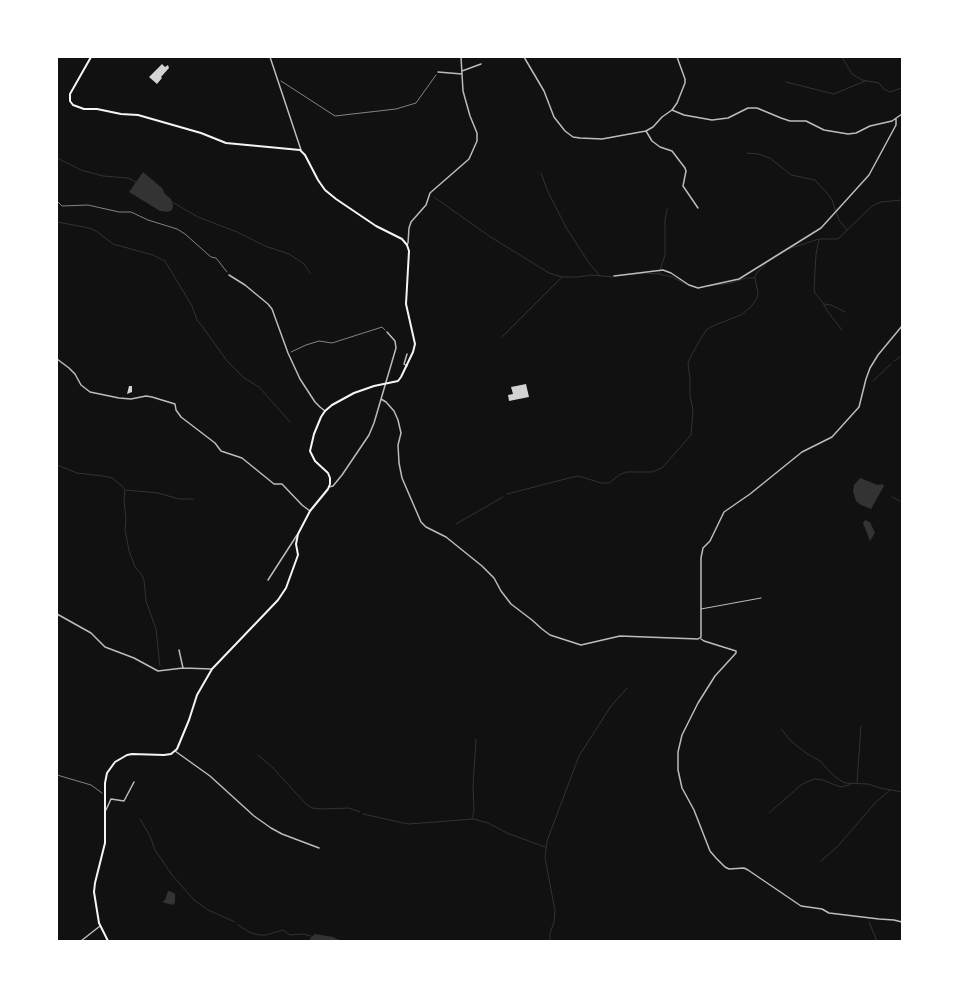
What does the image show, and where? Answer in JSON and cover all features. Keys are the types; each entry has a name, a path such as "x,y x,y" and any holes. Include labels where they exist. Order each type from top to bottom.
{"main road":[{"path":"91,57 70,94 70,101 76,107 138,115 201,132 224,143 300,150 305,155 325,190 376,226 402,239 407,245 409,254 406,304 415,344 402,377 398,381 370,387 336,402 325,410 317,425 310,451 315,461 328,473 330,480 329,487 310,511 298,534 296,544 298,553 297,558 284,593 212,669 197,695 180,745 170,754 132,754 118,759 112,765 106,776 105,843 94,889 100,925 108,941"}],"street":[{"path":"270,57 301,148 300,150"},
{"path":"407,245 408,228 411,222 426,205 430,193 469,159 477,141 477,133 470,116 463,91 461,57"},
{"path":"524,57 544,91 554,118 560,126 573,137 588,139 602,139 646,131 653,127 672,110 677,103 685,83 677,57"},
{"path":"438,72 462,73 481,64"},
{"path":"672,110 684,115 712,120 728,118 748,108 757,108 790,121 806,121 824,130 848,134 856,133 870,126 892,121 902,114"},
{"path":"614,276 663,270 671,273 689,285 698,288 739,279 821,228 869,175 896,125 896,119"},
{"path":"646,131 652,141 660,147 672,151 685,168 684,186 698,208"},
{"path":"229,274 245,285 272,309 288,353 300,379 315,402 325,410"},
{"path":"701,639 701,558 703,548 710,541 724,512 750,494 802,452 832,437 858,407 870,368 902,326"},
{"path":"329,487 333,486 342,475 369,435 376,419 396,346 395,341 387,332"},
{"path":"407,354 404,363 407,366"},
{"path":"57,360 69,368 75,374 81,385 90,392 131,399 152,396 175,404 177,413 215,443 221,451 242,458 274,484 282,484 302,505 310,511"},
{"path":"381,399 394,411 398,420 400,433 398,463 402,478 420,522 426,528 446,538 482,566 494,578 501,591 511,604 550,635 581,645 620,636 701,639 704,642 735,650 736,653 715,676 698,703 682,736 678,752 678,770 682,788 694,810 710,850 725,867 729,869 744,868 748,870 801,906 822,909 830,912 902,922"},
{"path":"268,580 298,534"},
{"path":"700,609 762,598"},
{"path":"57,614 91,633 105,647 134,658 158,671 183,668 212,669"},
{"path":"179,650 183,668"},
{"path":"175,751 210,776 254,816 271,828 282,834 319,848"},
{"path":"105,812 111,799 124,800 134,782"},
{"path":"81,941 100,925"}],"path":[{"path":"277,78 335,116 396,108 416,103 438,72"},
{"path":"57,202 62,206 88,205 119,212 131,212 148,220 177,229 185,234 211,257 216,258 229,274"},
{"path":"288,353 306,344 319,341 332,343 379,328 383,328 387,332"},
{"path":"57,775 91,785 105,795"}],"shaded area":[{"path":"143,172 162,188 165,194 171,199 173,206 172,210 168,212 160,211 129,192"},
{"path":"860,478 878,485 883,484 884,486 871,509 856,501 853,491 854,485"},
{"path":"865,520 870,522 875,533 870,541 863,523"},
{"path":"168,891 175,894 175,903 172,905 162,902 165,900"},
{"path":"315,934 333,937 341,941 311,941 310,938"}],"building":[{"path":"162,64 165,67 168,65 169,68 157,84 149,77"},
{"path":"526,384 529,397 509,401 508,395 513,394 511,387"},
{"path":"129,386 132,386 132,392 127,394"}],"waterway":[{"path":"842,57 852,74 862,80 879,83 884,89 890,92 902,88"},
{"path":"786,82 834,94 865,81"},
{"path":"747,153 758,154 770,158 791,175 815,180 832,200 839,220 847,230"},
{"path":"57,158 81,170 103,176 128,178 136,182"},
{"path":"541,173 548,192 567,229 589,263 600,276"},
{"path":"434,197 489,236 549,273 562,277 591,275 613,277"},
{"path":"788,249 819,239 838,239 872,206 881,202 902,200"},
{"path":"172,202 198,217 237,232 265,246 289,254 304,264 310,273"},
{"path":"659,273 665,255 665,220 667,209"},
{"path":"57,222 89,228 96,231 113,244 153,255 165,261 192,306 197,320 227,361 244,378 259,387 290,422"},
{"path":"819,240 816,254 815,293 842,330"},
{"path":"755,277 768,261"},
{"path":"616,276 646,273 659,274 672,277 688,285"},
{"path":"502,337 562,277"},
{"path":"709,286 730,283 747,278 755,278"},
{"path":"507,494 579,476 601,483 609,483 619,475 626,472 652,472 662,468 691,435 693,410 690,396 688,364 690,358 707,329 741,315 751,307 757,298 758,293 755,278"},
{"path":"824,304 831,305 845,312"},
{"path":"894,361 902,356"},
{"path":"873,381 891,364"},
{"path":"57,465 77,473 112,478 125,490 125,529 129,551 135,567 142,575 144,580 146,601 156,629 160,666"},
{"path":"126,490 158,493 179,499 193,499"},
{"path":"456,524 503,497"},
{"path":"892,497 902,502"},
{"path":"550,941 550,933 554,922 555,911 545,858 547,841 579,756 611,706 627,688"},
{"path":"857,782 861,726"},
{"path":"781,729 791,741 806,753 820,761 834,776 843,782 868,784 902,792"},
{"path":"472,818 474,811 473,786 476,739"},
{"path":"258,755 273,768 306,804 312,808 349,808 360,812"},
{"path":"769,813 801,785 809,781 815,779 823,780 841,787 852,783"},
{"path":"821,861 837,847 876,802 890,790"},
{"path":"363,814 408,824 474,819 488,823 507,833 545,847"},
{"path":"140,819 150,836 155,850 172,875 194,900 208,910 235,922"},
{"path":"869,922 877,941"},
{"path":"238,925 251,933 260,935 266,935 283,930 290,935 303,934 311,936"}]}
